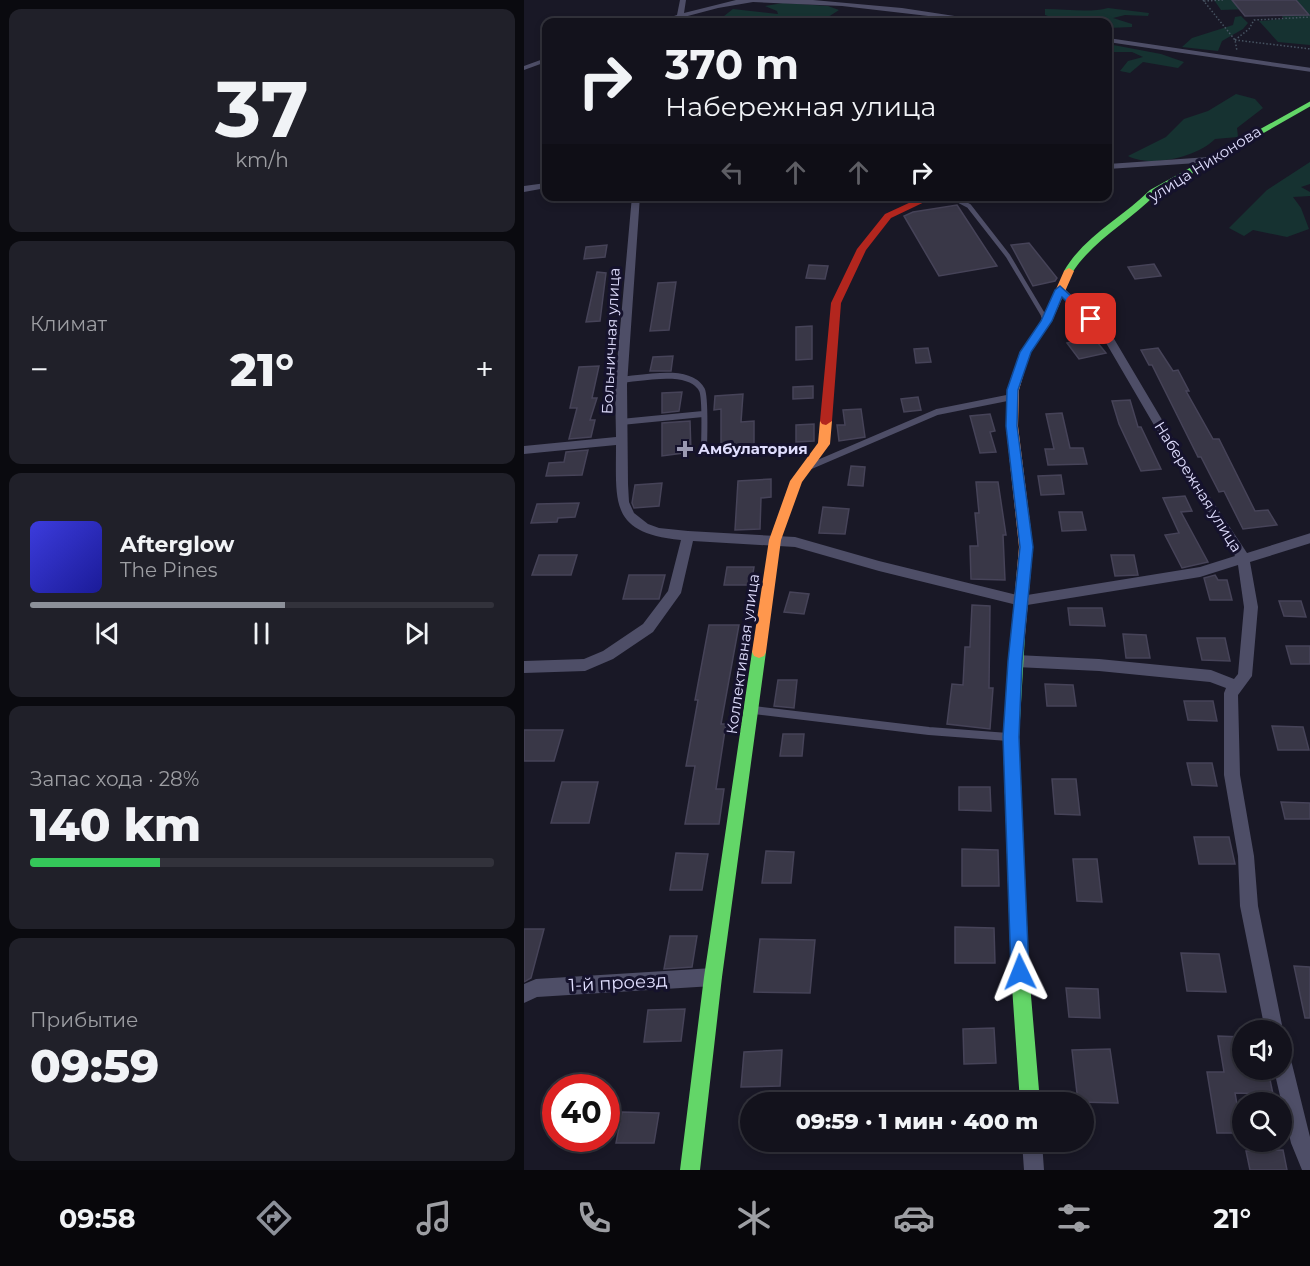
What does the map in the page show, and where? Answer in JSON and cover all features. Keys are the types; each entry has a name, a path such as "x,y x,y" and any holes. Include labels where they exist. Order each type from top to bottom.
{"street":[{"path":"680,16 683,0"},
{"path":"673,18 751,0 845,3 960,18"},
{"path":"1112,41 1310,70"},
{"path":"524,68 542,61"},
{"name":"улица Никонова","path":"1029,1092 1020,972 1011,737 1015,661 1026,547 1012,426 1013,390 1025,352 1047,321 1072,264 1097,238 1133,212 1153,192 1310,103"},
{"path":"1112,167 1209,160"},
{"path":"524,189 542,187"},
{"name":"Больничная улица","path":"636,201 621,380 623,502 629,516 643,527 658,533 795,542 1021,601"},
{"name":"Коллективная улица","path":"690,1170 713,978 774,540 796,481 824,444 836,303 862,249 888,216 920,201"},
{"name":"Набережная улица","path":"1060,290 1106,334 1186,470 1243,557 1251,607 1245,676 1231,693 1232,775 1246,856 1249,906 1272,1020"},
{"path":"524,450 622,440"},
{"path":"524,667 585,665 608,655 648,628 674,593 688,536"},
{"path":"1021,601 1200,572 1310,538"},
{"path":"1015,661 1098,665 1211,676 1237,686"},
{"name":"1-й проезд","path":"524,994 536,988 713,978"},
{"path":"1286,1080 1301,1143 1310,1168"},
{"path":"1033,1152 1034,1170"}],"lane":[{"path":"960,201 970,206 1008,256 1047,321"},
{"path":"621,380 676,376 695,382 703,392 704,452"},
{"path":"806,468 937,412 1012,397"},
{"path":"621,422 703,414"},
{"path":"752,710 929,731 1011,737"}],"path":[{"path":"1203,0 1223,0"},
{"path":"1203,0 1235,40 1238,50 1231,55 1216,57"},
{"path":"1235,40 1249,29 1254,20 1310,17"},
{"path":"1235,40 1310,49"}],"green space":[{"path":"1214,0 1310,0 1310,45 1278,42 1259,21 1284,19 1276,8 1221,10"},
{"path":"783,3 828,6 839,10 827,18 729,18 724,16 733,9 778,14 777,11 765,6"},
{"path":"1045,9 1086,11 1101,9 1149,13 1148,16 1125,15 1113,18 1132,24 1132,27 1112,28 1112,18 1054,18 1045,15"},
{"path":"1241,16 1248,23 1243,29 1222,41 1218,51 1182,47 1192,38 1233,25 1235,17"},
{"path":"1112,45 1161,54 1184,62 1178,68 1143,62 1130,73 1120,71 1128,61 1143,57 1132,52 1112,52"},
{"path":"1236,94 1255,99 1263,108 1237,128 1238,137 1215,139 1197,151 1173,159 1148,161 1128,156 1166,137 1184,119 1208,111"},
{"path":"1310,162 1310,184 1301,187 1310,192 1310,196 1293,197 1301,208 1309,229 1287,237 1253,230 1244,236 1229,228 1267,190"}],"building":[{"path":"1232,0 1296,0 1309,15 1245,16"},
{"path":"957,205 997,266 939,276 904,216 913,212"},
{"path":"1029,243 1057,278 1055,281 1033,286 1011,245"},
{"path":"607,245 605,257 584,259 586,247"},
{"path":"1154,264 1161,276 1135,279 1128,267"},
{"path":"809,265 828,266 825,279 806,278"},
{"path":"597,272 606,273 600,321 586,322"},
{"path":"676,282 669,330 650,331 658,283"},
{"path":"812,326 812,359 796,360 796,327"},
{"path":"1093,337 1106,353 1079,359 1067,343"},
{"path":"928,348 931,362 916,363 914,349"},
{"path":"1158,348 1173,371 1178,370 1189,391 1186,391 1213,439 1219,439 1255,511 1268,510 1277,525 1243,529 1224,491 1219,492 1201,457 1198,457 1152,365 1149,365 1141,350"},
{"path":"673,356 671,371 650,371 653,357"},
{"path":"599,366 592,398 597,398 590,420 595,420 591,437 569,439 577,408 570,408 579,367"},
{"path":"813,386 813,398 793,399 793,387"},
{"path":"682,392 679,411 662,413 662,393"},
{"path":"743,394 741,422 754,421 754,450 721,453 721,409 714,410 715,396"},
{"path":"918,397 921,410 904,412 901,399"},
{"path":"1130,400 1138,427 1141,427 1161,469 1141,471 1119,424 1112,401"},
{"path":"861,409 865,437 839,441 837,425 845,425 843,410"},
{"path":"1062,413 1070,448 1083,448 1087,464 1048,465 1045,449 1054,449 1046,414"},
{"path":"990,414 995,431 990,432 996,452 980,453 970,416"},
{"path":"690,421 691,452 662,456 662,423"},
{"path":"814,424 814,441 796,442 796,425"},
{"path":"588,450 582,475 546,476 549,463 564,462 566,452"},
{"path":"851,466 865,467 863,486 848,485"},
{"path":"1061,475 1064,494 1041,495 1038,476"},
{"path":"771,479 771,497 761,498 760,529 735,530 738,481"},
{"path":"976,482 998,482 1006,535 1003,535 1005,580 971,579 970,546 978,546 975,513 979,513"},
{"path":"662,483 659,506 634,508 632,503 635,485"},
{"path":"1185,496 1192,511 1181,512 1208,562 1182,568 1165,535 1179,533 1163,498"},
{"path":"579,503 575,517 558,518 557,522 531,523 537,504"},
{"path":"823,507 849,509 845,534 819,533"},
{"path":"1059,512 1082,512 1086,530 1062,531"},
{"path":"539,555 577,555 571,575 532,575"},
{"path":"1111,555 1134,555 1138,575 1115,576"},
{"path":"727,567 754,567 751,585 724,585"},
{"path":"629,575 665,575 659,599 623,599"},
{"path":"1215,575 1218,580 1227,580 1232,600 1210,600 1204,578"},
{"path":"790,592 809,594 804,614 784,612"},
{"path":"1279,601 1301,601 1306,617 1284,616"},
{"path":"972,605 990,606 989,688 993,688 990,729 947,724 952,684 963,685 965,647 970,647"},
{"path":"1068,608 1102,608 1105,626 1070,625"},
{"path":"709,625 739,625 721,724 726,724 716,789 724,789 719,824 685,824 695,766 686,766"},
{"path":"1123,634 1146,635 1150,658 1126,658"},
{"path":"1197,638 1225,638 1230,661 1202,660"},
{"path":"1286,646 1310,646 1310,664 1291,664"},
{"path":"778,680 797,680 794,708 774,706"},
{"path":"1045,684 1073,685 1076,706 1047,706"},
{"path":"1184,701 1213,701 1217,721 1188,720"},
{"path":"1272,726 1303,727 1309,750 1278,750"},
{"path":"524,730 563,730 554,761 524,761"},
{"path":"783,734 804,734 802,756 780,756"},
{"path":"1187,763 1212,763 1217,786 1192,785"},
{"path":"1052,779 1076,779 1080,815 1055,814"},
{"path":"562,782 598,782 589,823 551,823"},
{"path":"959,787 990,787 991,811 959,810"},
{"path":"1281,802 1310,803 1310,819 1285,819"},
{"path":"1194,837 1229,837 1235,864 1199,864"},
{"path":"962,849 998,850 999,886 962,886"},
{"path":"766,851 794,852 791,883 762,883"},
{"path":"676,853 708,854 702,890 670,890"},
{"path":"1073,859 1097,859 1102,902 1077,901"},
{"path":"955,927 994,928 995,963 955,963"},
{"path":"524,929 544,929 531,978 524,982"},
{"path":"670,936 697,936 692,967 664,969"},
{"path":"760,939 815,940 810,993 754,992"},
{"path":"1181,953 1219,954 1226,992 1187,991"},
{"path":"1294,966 1310,967 1310,1018 1305,1018"},
{"path":"1066,988 1098,989 1100,1018 1069,1017"},
{"path":"685,1009 681,1041 644,1042 648,1010"},
{"path":"994,1028 996,1063 964,1064 963,1029"},
{"path":"1218,1036 1232,1037 1232,1080 1270,1080 1273,1092 1232,1092 1232,1133 1217,1133 1207,1072 1224,1072"},
{"path":"1110,1049 1118,1103 1094,1102 1094,1092 1077,1092 1072,1050"},
{"path":"782,1050 780,1086 741,1087 744,1052"},
{"path":"622,1112 659,1113 654,1143 620,1143"},
{"path":"1246,1152 1283,1152 1287,1170 1250,1170"}],"traffic: fast":[{"path":"1069,271 1074,261 1089,245 1135,210 1153,192 1311,103"},
{"path":"1018,635 1011,737 1020,972 1029,1092"},
{"path":"690,1170 713,977 759,652"}],"traffic: slow":[{"path":"1018,635 1026,547 1012,426 1013,390 1025,352 1047,321 1069,271"},
{"path":"759,652 775,540 796,481 824,444 826,421"}],"traffic: jam":[{"path":"826,421 836,303 862,249 888,216 922,201"}],"place":[{"name":"Амбулатория","path":"685,449"}],"route":[{"path":"1020,972 1011,737 1015,661 1026,547 1012,426 1013,390 1025,352 1047,321 1060,290 1091,319"}]}
